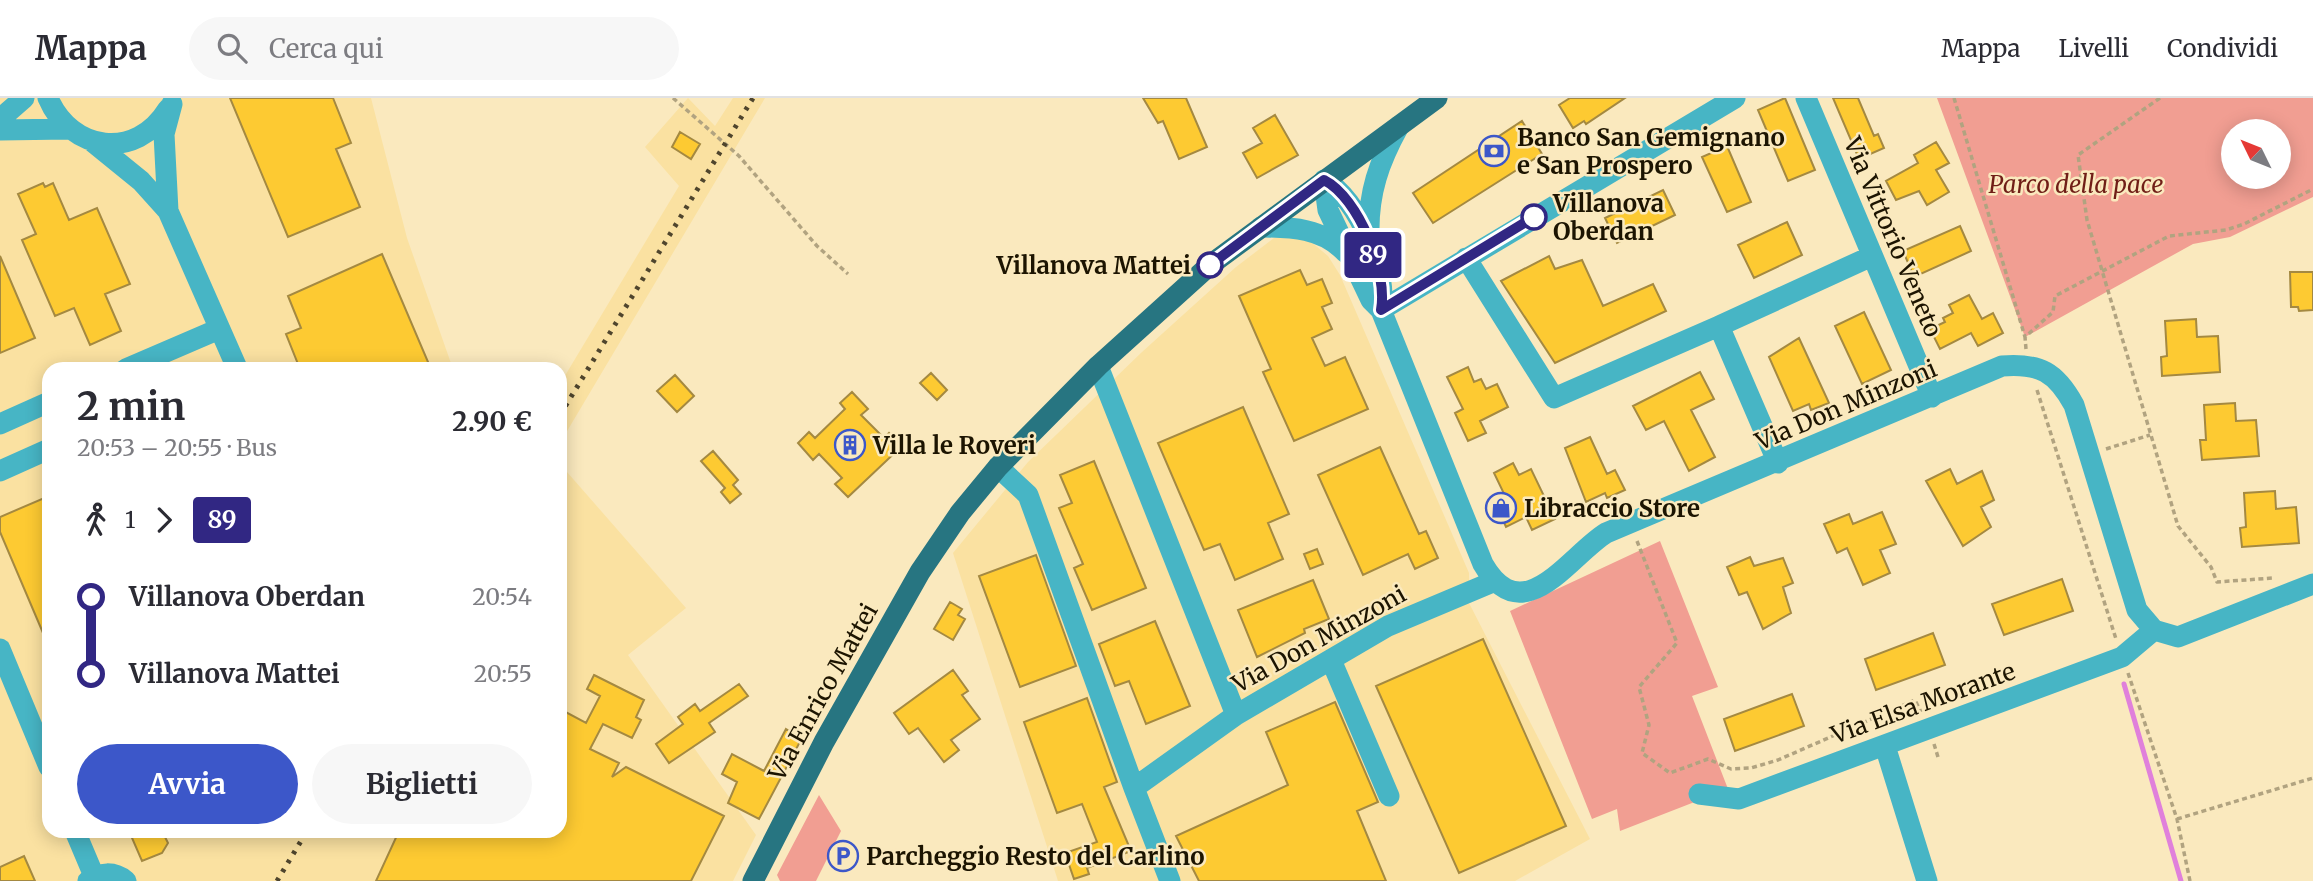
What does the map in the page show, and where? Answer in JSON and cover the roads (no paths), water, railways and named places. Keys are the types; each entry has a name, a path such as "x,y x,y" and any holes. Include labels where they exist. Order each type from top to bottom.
{"main road":[{"name":"Via Enrico Mattei","path":"753,881 824,742 946,532 998,467 1098,366 1182,289 1261,227 1399,126 1415,105 1437,98"}],"street":[{"path":"0,119 24,98"},
{"path":"48,98 54,113 68,129 93,142 141,181 168,211 232,362"},
{"path":"1381,310 1735,98"},
{"name":"Via Vittorio Veneto","path":"1806,98 1932,397"},
{"path":"93,142 111,144 130,141 147,133 162,120 173,101"},
{"path":"168,211 164,134 173,101"},
{"path":"1370,244 1370,199 1375,176 1399,126"},
{"path":"0,130 68,129"},
{"path":"1324,180 1346,195 1370,244 1383,298 1381,310"},
{"path":"1324,180 1328,210 1371,300 1381,310 1483,564 1495,581"},
{"path":"1261,227 1290,227 1313,232 1329,239 1349,257"},
{"path":"1466,258 1554,398 1872,256"},
{"path":"1719,326 1778,463"},
{"path":"143,362 219,330"},
{"name":"Via Don Minzoni","path":"1134,788 1236,715 1388,626 1495,581 1517,590 1535,590 1553,581 1590,543 1629,523 1778,463 2002,366 2029,364 2050,374 2065,388 2074,405 2137,610 2154,630"},
{"path":"1098,366 1236,715"},
{"path":"0,424 42,405"},
{"path":"0,471 42,452"},
{"path":"998,467 1028,495 1170,881"},
{"path":"2154,630 2178,637 2313,584"},
{"name":"Via Elsa Morante","path":"1699,794 1739,799 2122,657 2154,630"},
{"path":"0,649 42,750"},
{"path":"1331,660 1389,796"},
{"path":"1885,746 1927,881"},
{"path":"77,838 91,879 112,874 126,881"}],"waterway":[{"path":"2124,684 2181,881"}],"railway":[{"path":"567,404 753,98"},
{"path":"277,881 303,838"}],"place":[{"name":"Banco San Gemignano e San Prospero","path":"1494,151"},
{"name":"Villanova Oberdan","path":"1534,217"},
{"name":"Villanova Mattei","path":"1210,265"},
{"name":"Villa le Roveri","path":"850,445"},
{"name":"Libraccio Store","path":"1501,508"},
{"name":"Parcheggio Resto del Carlino","path":"843,856"}],"park label":[{"name":"Parco della pace","path":"2076,184"}]}
